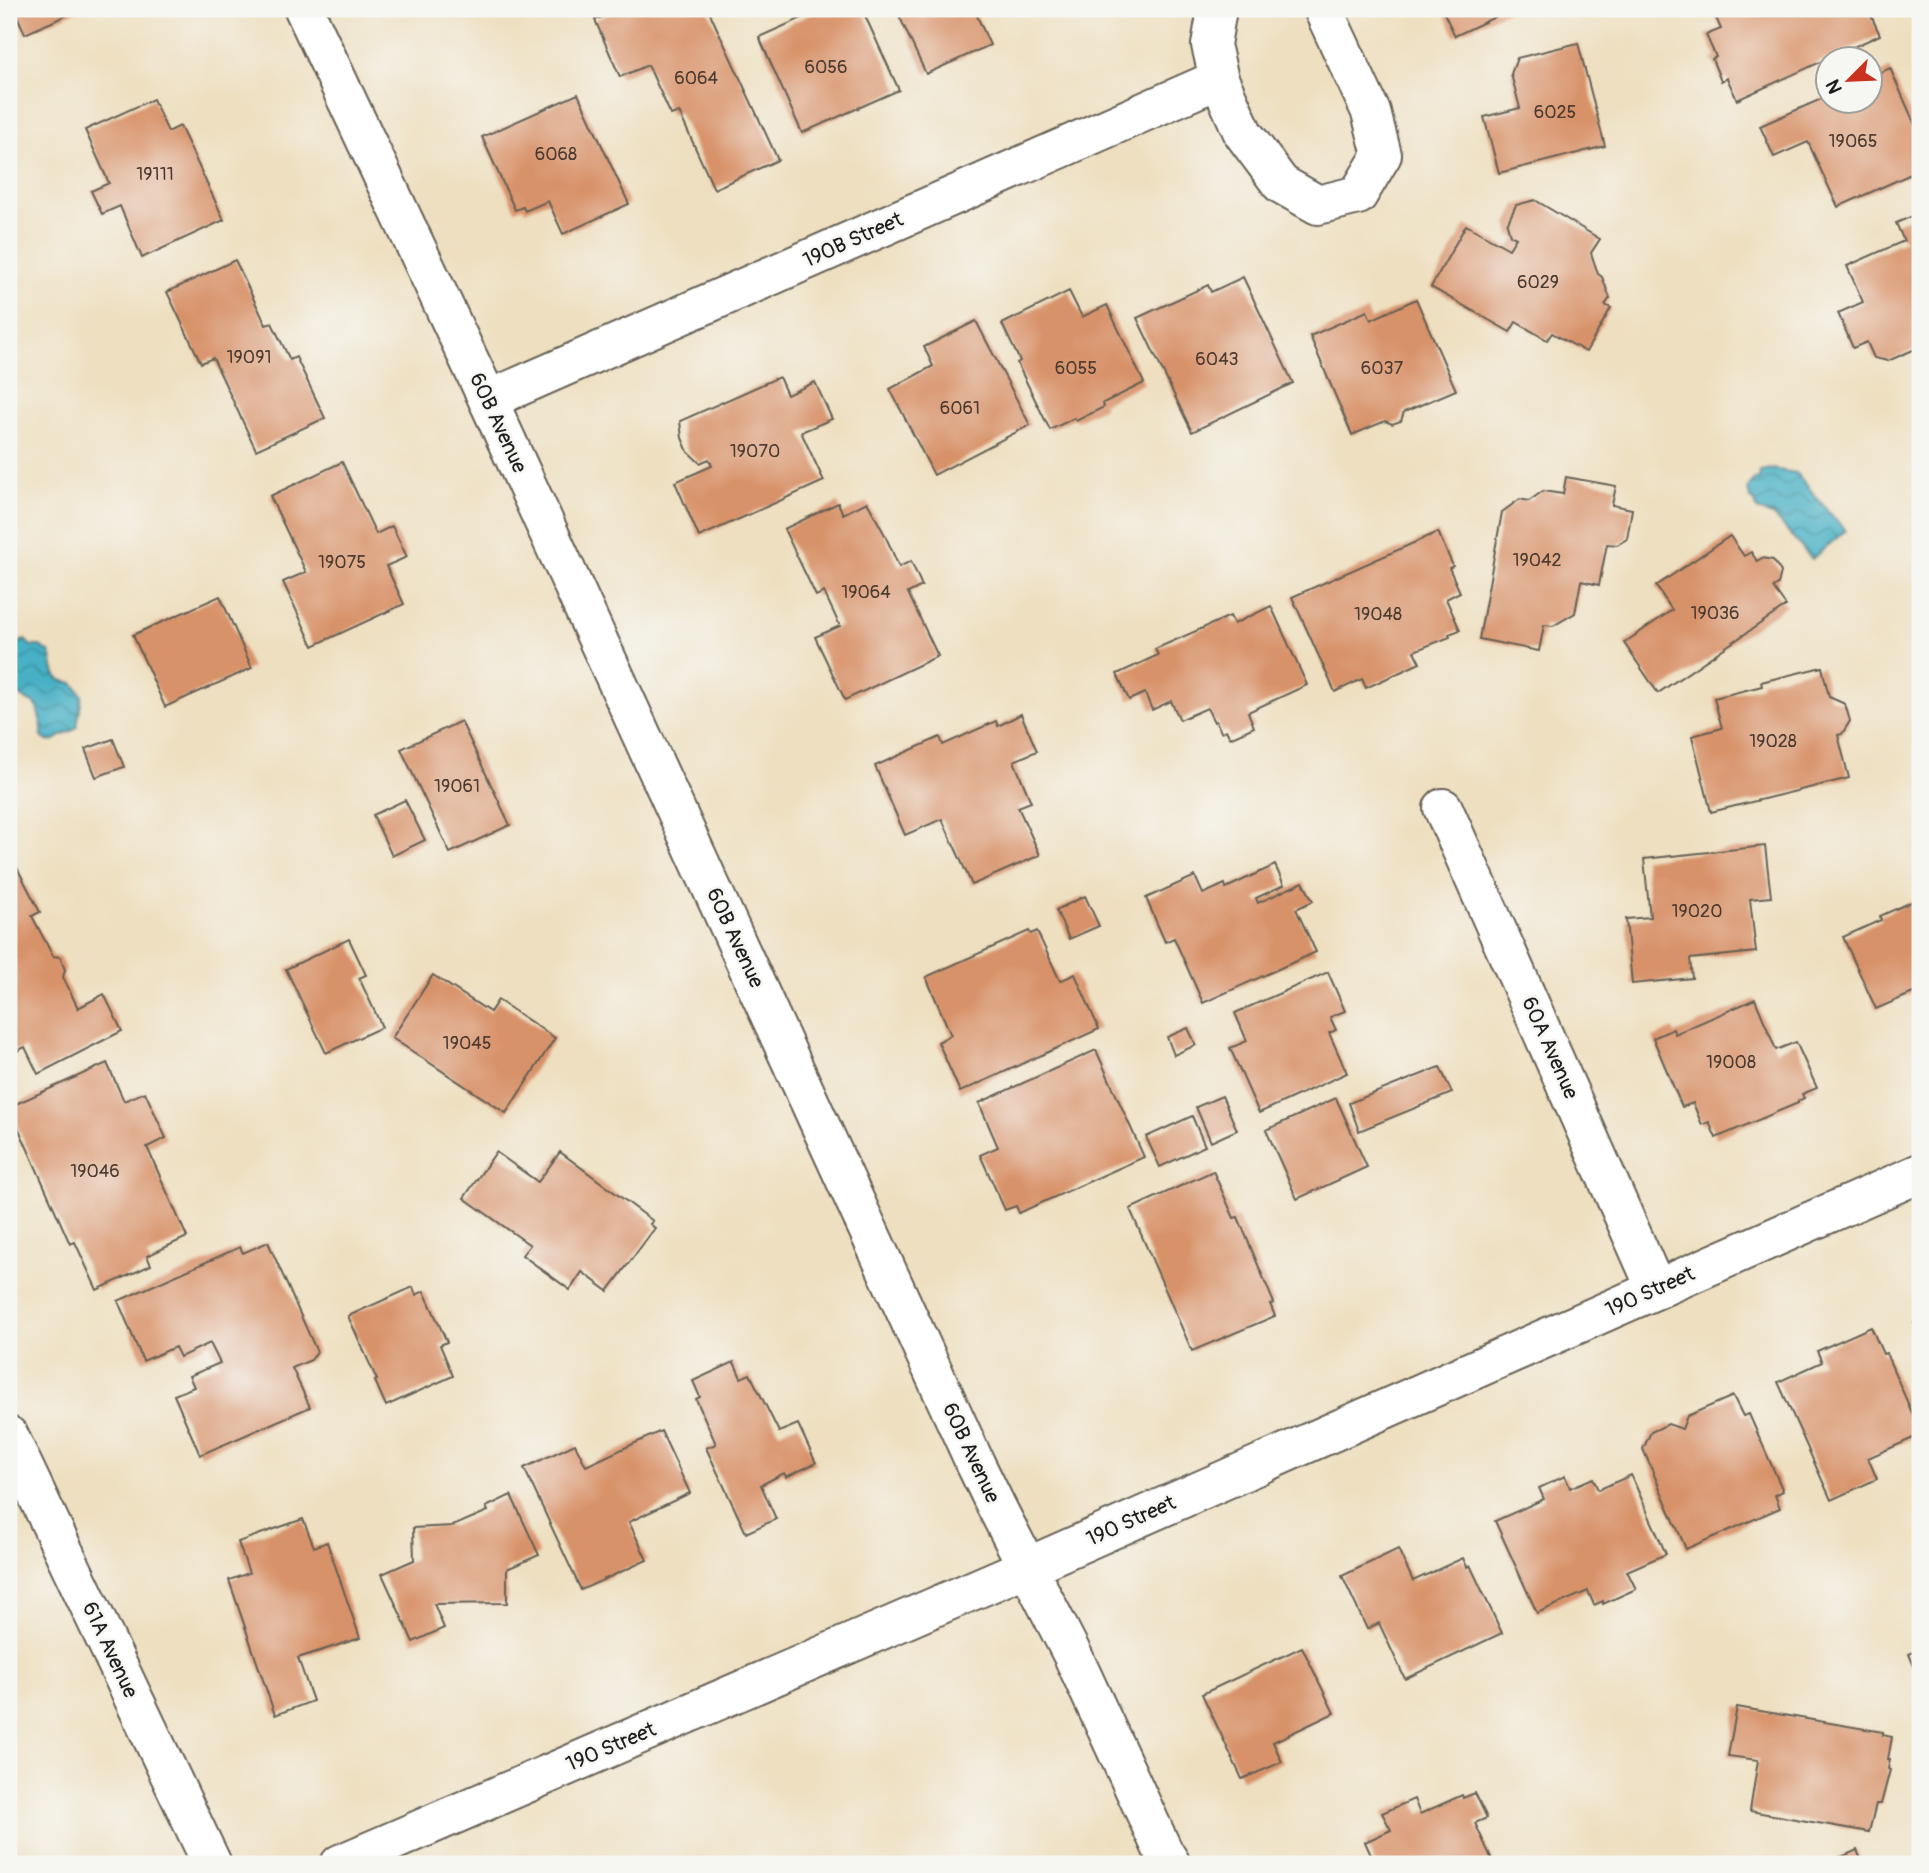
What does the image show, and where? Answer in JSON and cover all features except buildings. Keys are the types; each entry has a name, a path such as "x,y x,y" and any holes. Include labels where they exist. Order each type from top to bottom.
{"street":[{"name":"60B Avenue","path":"304,9 488,400 976,1465 1073,1656 1171,1864"},
{"path":"1217,9 1211,45 1219,79 1243,133 1281,184 1318,205 1359,195 1382,155 1371,111 1323,9"},
{"name":"190B Street","path":"488,400 1219,79"},
{"name":"60A Avenue","path":"1443,808 1657,1289"},
{"name":"190 Street","path":"340,1864 1027,1567 1920,1173"},
{"name":"61A Avenue","path":"9,1436 212,1864"}],"water":[{"path":"1771,469 1796,473 1845,531 1812,559 1773,515 1757,510 1755,501 1750,499 1748,488 1754,479 1759,480 1760,471"},
{"path":"25,640 31,646 40,646 50,653 58,678 73,683 82,695 77,727 55,740 47,741 42,737 36,704 21,696 15,688 15,678 19,672 17,659 11,654 16,645"}]}
